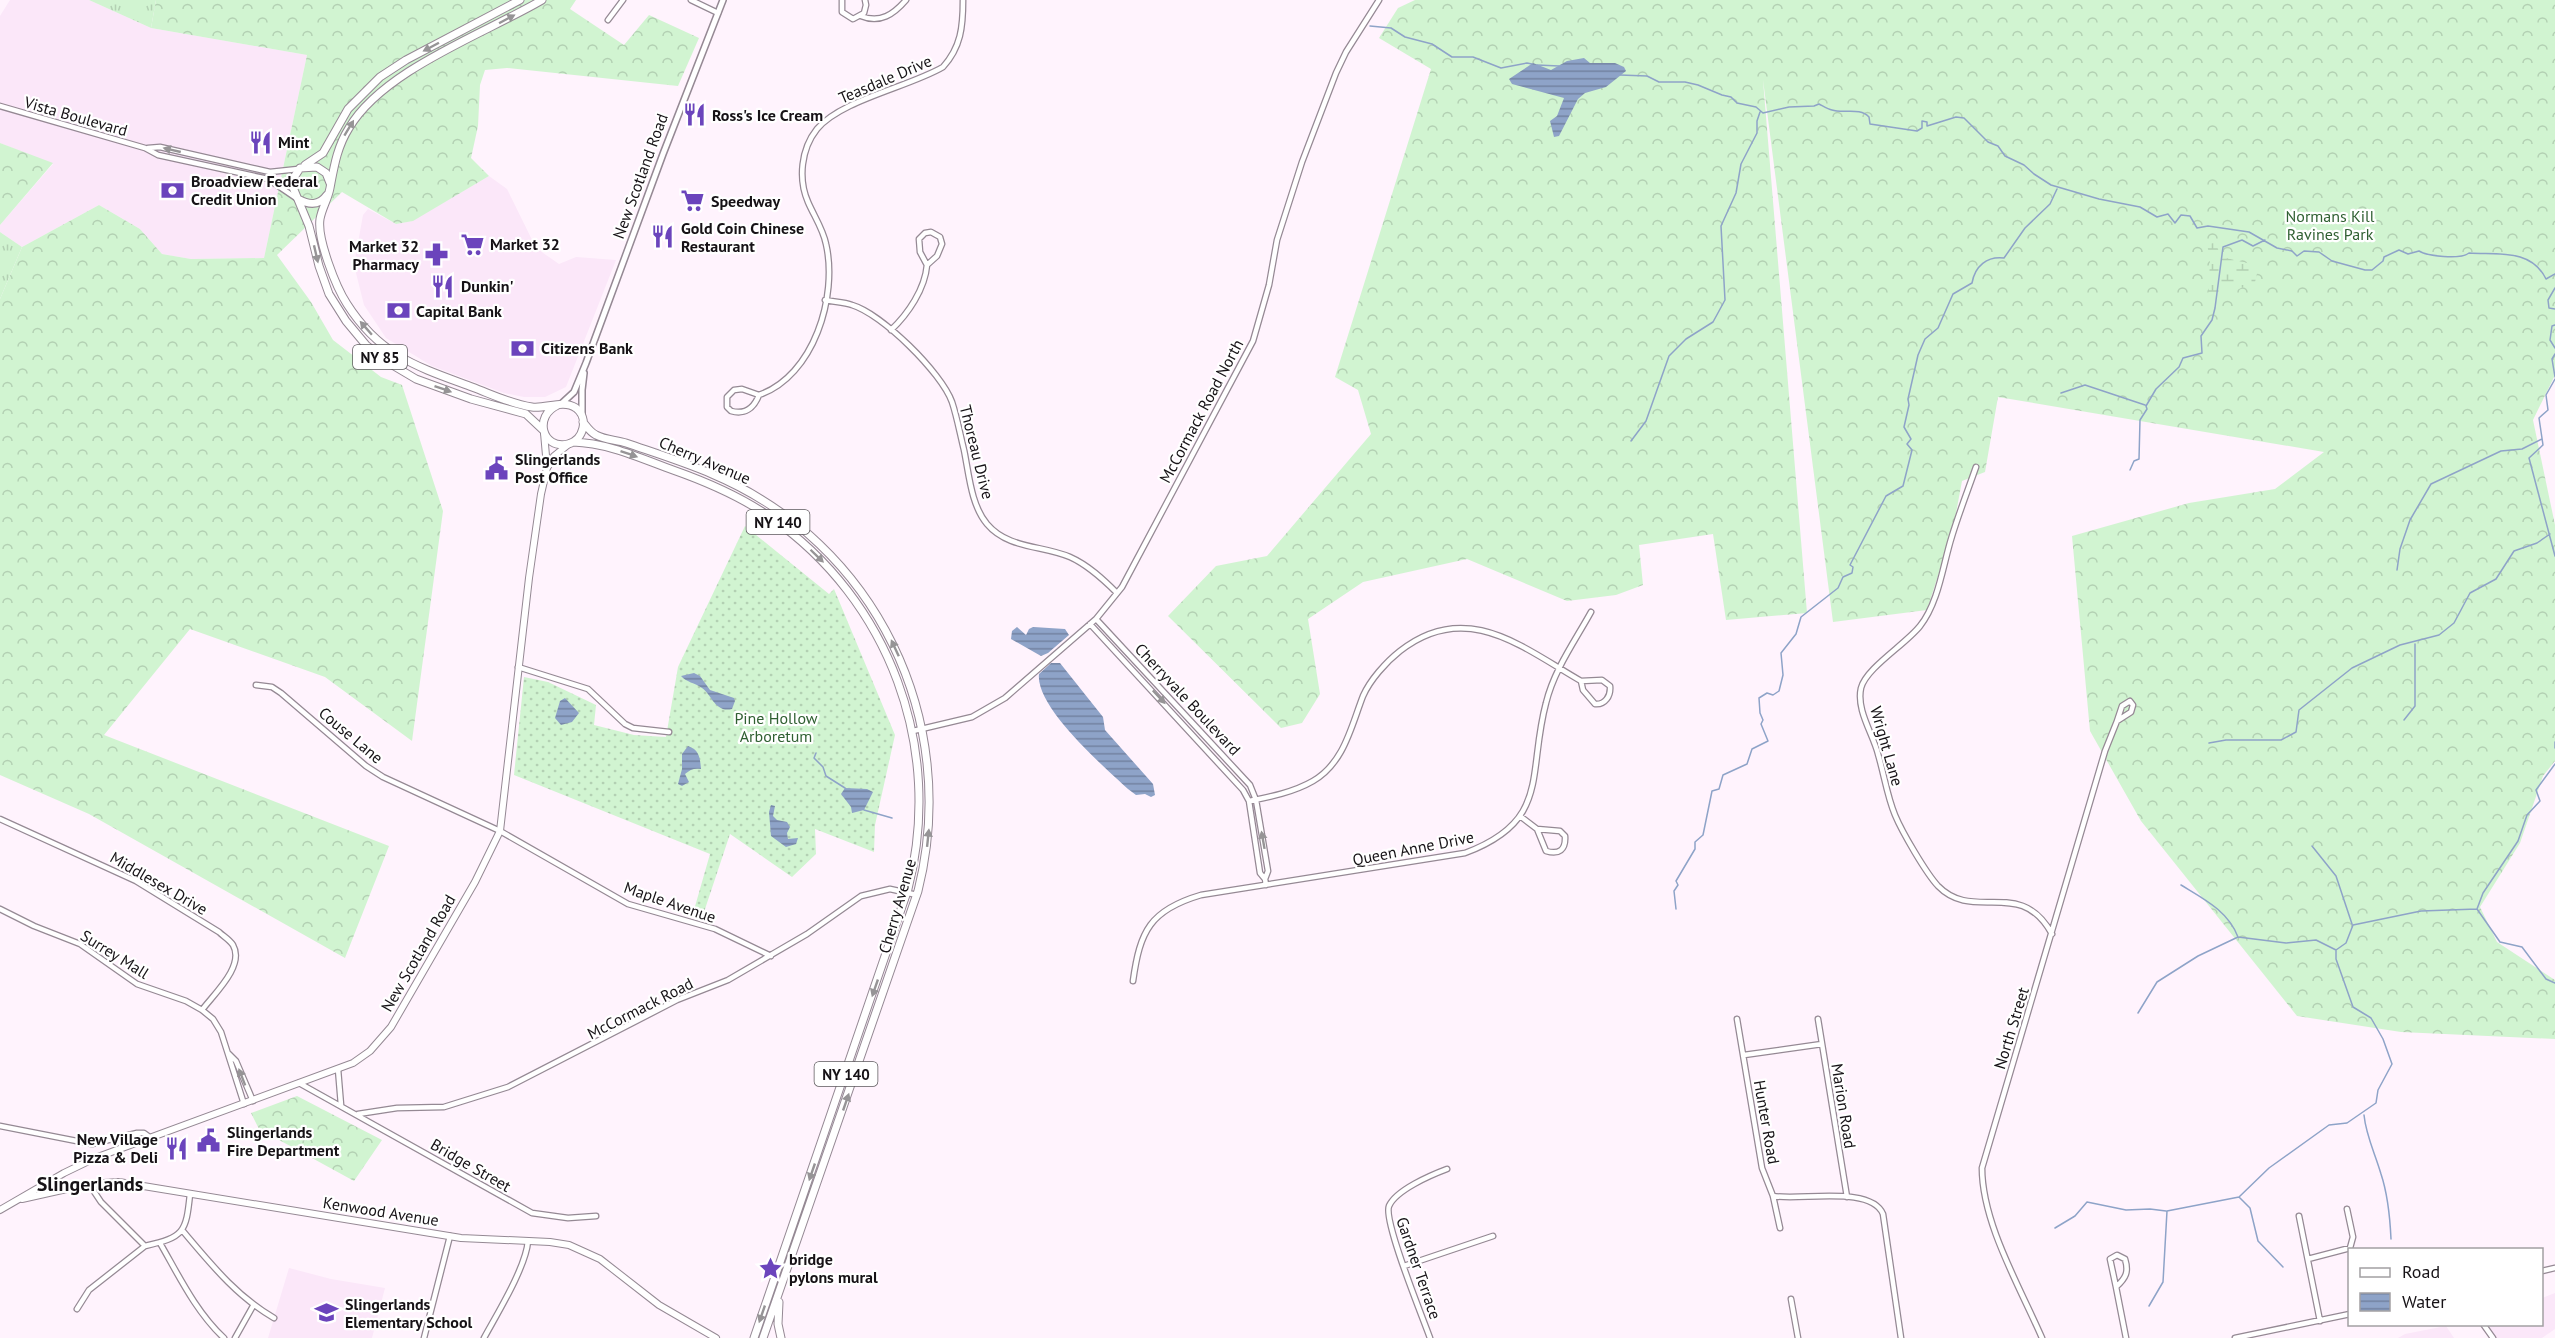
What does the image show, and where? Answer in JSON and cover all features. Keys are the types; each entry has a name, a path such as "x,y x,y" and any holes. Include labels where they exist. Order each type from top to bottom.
{"main road":[{"path":"300,168 322,153 348,109 380,77 406,60 520,0"},
{"name":"NY 85","path":"542,0 412,70 376,95 349,128 337,153 329,193 320,221 329,263 346,303 374,337 408,362 434,375 523,406 542,408 559,404"},
{"path":"300,168 317,166 326,173 330,183"},
{"name":"NY 85","path":"300,168 292,185 309,226 329,294 345,321 366,345 389,363 416,379 471,399 526,414 544,432"},
{"path":"298,198 305,203 317,203 329,193"},
{"path":"547,468 554,456 571,443 581,434 583,420 575,408 559,404 552,407 544,418 544,432 556,443 571,443"},
{"name":"Cherry Avenue","path":"583,420 596,435 683,463 739,487 777,509 812,538 852,579 884,628 903,667 922,729 927,761 930,812 925,862 917,895 763,1338"},
{"name":"New Scotland Road","path":"0,1210 74,1167 338,1069 363,1057 391,1027 475,882 500,831 533,546 547,468 544,432"},
{"name":"Cherry Avenue","path":"571,443 606,446 708,483 759,510 794,535 835,575 872,626 894,670 913,731 918,762 920,811 915,860 907,892 754,1338"},
{"name":"Kenwood Avenue","path":"18,1200 89,1184 118,1182 450,1236 558,1243 590,1253 659,1305 716,1338"},
{"name":"NY 140","path":"781,1291 778,1317 781,1338"}],"street":[{"path":"608,20 623,0"},
{"path":"691,0 718,13"},
{"name":"New Scotland Road","path":"559,404 574,392 586,363 660,161 723,0"},
{"path":"842,0 840,8 844,16 853,19 861,16 866,9 865,0"},
{"path":"861,16 876,20 888,17 906,0"},
{"name":"Teasdale Drive","path":"759,395 742,389 734,390 727,397 727,407 735,412 752,408 759,395 782,382 803,359 815,335 825,300 829,275 826,244 806,195 803,180 803,164 808,144 817,129 843,110 943,67 951,57 961,36 963,0"},
{"name":"McCormack Road North","path":"913,731 972,717 1005,699 1096,619 1117,593 1247,354 1260,317 1277,240 1302,162 1336,73 1358,32 1379,0"},
{"name":"Vista Boulevard","path":"0,106 145,148 158,155 268,179 298,198"},
{"name":"Vista Boulevard","path":"145,148 160,147 270,172 300,168"},
{"path":"204,165 205,158"},
{"path":"891,330 915,299 925,278 927,266 937,256 942,244 940,237 931,232 925,233 919,239 920,252 927,266"},
{"name":"Thoreau Drive","path":"825,300 852,305 868,312 891,330 934,373 951,401 976,501 988,525 1009,540 1072,558 1099,575 1117,593"},
{"name":"New Scotland Road","path":"583,420 582,390 586,363"},
{"name":"Wright Lane","path":"1976,467 1926,618 1905,643 1879,664 1865,680 1861,688 1864,714 1878,751 1894,815 1936,884 1947,894 1960,899 2007,902 2025,906 2041,917 2052,934"},
{"name":"Queen Anne Drive","path":"1133,981 1141,939 1153,921 1168,908 1201,895 1266,882 1465,853 1490,844 1521,816 1532,789 1546,700 1559,668 1591,612"},
{"name":"Cherryvale Boulevard","path":"1096,619 1250,784 1256,800"},
{"name":"Cherryvale Boulevard","path":"1090,624 1239,784 1249,801"},
{"path":"1266,882 1260,873 1249,801 1289,791 1314,780 1335,762 1348,738 1364,693 1393,657 1412,641 1431,632 1463,627 1491,632 1581,681 1605,681 1611,691 1607,700 1602,704 1594,704 1583,690 1581,681"},
{"path":"518,667 588,688 625,724 633,728 669,732"},
{"path":"1138,675 1144,670"},
{"name":"Couse Lane","path":"256,685 272,687 281,693 383,777 500,831"},
{"name":"North Street","path":"2042,1338 1992,1223 1985,1195 1982,1167 2105,751 2117,721"},
{"path":"1187,727 1193,722"},
{"path":"1256,800 1268,871 1266,882"},
{"path":"1521,816 1537,829 1546,851 1553,853 1564,849 1565,836 1560,831 1537,829"},
{"name":"Middlesex Drive","path":"0,819 136,881 230,941 235,950 233,968 202,1010"},
{"name":"Maple Avenue","path":"500,831 628,904 715,929 771,956"},
{"name":"McCormack Road","path":"358,1114 397,1108 444,1107 508,1087 677,1000 728,980 771,956 861,896 885,890 917,895"},
{"name":"Surrey Mall","path":"0,909 34,926 80,944 137,984 186,1001 202,1010 213,1019 221,1032 244,1104"},
{"name":"Hunter Road","path":"1737,1018 1762,1168 1773,1196 1780,1228"},
{"name":"Marion Road","path":"1818,1019 1847,1197"},
{"path":"1744,1055 1822,1044"},
{"name":"Surrey Mall","path":"229,1054 237,1061 253,1101"},
{"path":"338,1069 341,1105"},
{"name":"Bridge Street","path":"299,1083 532,1213 568,1218 596,1216"},
{"path":"0,1126 92,1144 137,1133 144,1133 151,1138"},
{"name":"Gardner Terrace","path":"1430,1338 1389,1223 1389,1206 1415,1184 1447,1169"},
{"path":"89,1184 101,1202 145,1246"},
{"path":"77,1309 89,1290 145,1246 160,1243 182,1230 189,1216 190,1194"},
{"path":"1773,1196 1847,1197 1875,1202 1883,1214 1901,1338"},
{"path":"2347,1209 2353,1237 2350,1248"},
{"path":"2299,1216 2320,1321"},
{"path":"182,1230 231,1286 254,1306 274,1318"},
{"path":"424,1338 450,1236"},
{"path":"1404,1266 1493,1236"},
{"path":"484,1338 511,1286 527,1250 528,1241"},
{"path":"160,1243 207,1320 224,1338"},
{"path":"2308,1259 2348,1249"},
{"path":"2116,1287 2125,1280 2128,1268 2125,1259 2117,1255 2110,1259 2126,1338"},
{"path":"1791,1299 1798,1338"},
{"path":"235,1338 254,1306"},
{"path":"2235,1338 2348,1314"}],"shaded area":[{"path":"10,0 89,0 151,28 307,55 264,258 191,259 162,254 140,229 99,205 22,247 0,232 0,225 53,164 0,143 0,16"},
{"path":"489,176 507,189 536,248 559,264 576,257 616,260 566,387 545,397 524,397 504,393 432,366 386,338 364,305 354,265 363,215 368,209 396,224 412,221"},
{"name":"Slingerlands Elementary School","path":"289,1268 331,1279 385,1288 372,1338 268,1338"},
{"path":"2555,1293 2555,1329 2542,1338 2497,1338 2489,1326 2543,1326 2543,1298"},
{"path":"2446,1326 2454,1338 2398,1338 2405,1334"}],"green space":[{"path":"89,0 156,0 151,28"},
{"path":"156,0 576,0 570,9 624,45 649,15 699,38 678,86 507,68 485,70 480,85 478,126 471,158 489,176 413,221 396,224 342,192 277,255 311,302 333,340 381,377 402,385 443,511 412,741 325,677 190,629 104,735 389,846 345,958 89,814 0,775 0,299 22,247 99,205 140,229 162,254 191,259 264,258 307,55 151,28"},
{"name":"Normans Kill Ravines Park","path":"1415,0 2555,0 2555,375 2533,420 2555,525 2555,761 2543,776 2520,843 2480,907 2497,942 2555,980 2555,1039 2401,1032 2297,1016 2141,821 2090,731 2072,536 2189,503 2275,489 2324,452 1998,397 1985,472 1962,481 1953,529 1927,610 1833,622 1763,80 1807,613 1726,620 1713,534 1639,545 1643,585 1616,595 1567,601 1467,559 1363,582 1308,619 1320,694 1302,723 1281,728 1168,616 1216,566 1267,556 1371,434 1358,390 1335,377 1431,69 1379,38 1398,8"},
{"path":"0,143 53,163 0,225"},
{"path":"0,232 22,247 0,299"},
{"path":"2215,243 2222,257 2259,266 2255,282 2225,295 2216,305 2208,305 2210,259 2207,244"},
{"name":"Pine Hollow Arboretum","path":"745,526 829,594 834,589 895,735 875,825 874,852 815,829 816,854 792,877 730,834 701,921 692,917 710,854 514,775 524,677 548,682 596,705 594,725 634,735 666,737 678,667"},
{"path":"297,1096 382,1140 354,1181 259,1129 251,1113"}],"water":[{"path":"1584,58 1590,63 1615,63 1624,67 1626,71 1606,87 1585,93 1578,99 1559,136 1554,137 1550,121 1557,116 1564,98 1512,84 1509,79 1533,63 1551,70 1567,61"},
{"path":"1017,627 1026,635 1033,627 1065,629 1069,635 1048,653 1041,656 1011,639 1012,631"},
{"path":"1051,663 1060,663 1103,717 1105,730 1153,784 1155,795 1151,797 1145,794 1136,795 1128,789 1088,752 1059,719 1041,688 1039,674"},
{"path":"694,673 700,676 710,690 734,698 732,709 726,710 718,706 702,688 681,676"},
{"path":"565,698 579,713 572,722 561,725 555,718 560,701"},
{"path":"688,746 697,752 701,769 687,772 685,774 689,782 682,786 678,784 682,769 682,754"},
{"path":"845,788 867,789 873,792 864,810 852,813 851,807 841,794"},
{"path":"771,805 775,806 773,816 777,820 787,822 790,827 787,833 788,839 798,838 796,844 786,847 771,836 769,812"}],"waterway":[{"path":"1370,26 1391,28 1405,37 1432,44 1452,57 1473,57 1501,68 1532,64"},
{"path":"1537,65 1559,66"},
{"path":"1620,75 1647,76 1659,82 1685,82 1698,85 1731,97 1737,103 1756,107 1763,113 1819,104 1836,111 1861,112 1869,117 1870,124 1917,131 1922,128 1922,121 1927,122 1927,126 1956,117 1964,118 1988,142 1998,146 2005,156 2024,165 2051,185 2099,199 2140,207 2157,217 2168,214 2175,223 2181,215 2190,216 2197,228 2208,226 2249,232 2277,248 2292,251 2297,256 2304,251 2319,252 2332,261 2372,270 2383,261 2384,257 2399,250 2408,254 2419,251 2444,257 2469,253 2502,254 2532,262 2546,279 2555,274"},
{"path":"1631,441 1646,421 1669,356 1686,339 1713,322 1725,300 1721,226 1736,193 1741,164 1757,133 1760,112"},
{"path":"1676,909 1674,891 1678,885 1676,881 1695,849 1695,842 1703,835 1712,791 1719,789 1723,775 1747,764 1752,749 1768,741 1761,724 1763,720 1759,698 1767,693 1773,695 1779,691 1783,675 1781,653 1796,634 1801,617 1838,588 1843,577 1852,573 1853,567 1850,565 1886,496 1903,486 1912,450 1907,444 1911,439 1904,427 1909,405 1908,399 1918,355 1925,339 1938,328 1953,294 1972,283 1983,263 1992,259 2004,258 2025,228 2050,204 2057,189"},
{"path":"2130,470 2134,461 2139,459 2140,420 2156,389 2179,367 2183,358 2202,353 2201,336 2212,320 2215,308 2223,247 2242,240 2253,246 2265,240"},
{"path":"2555,288 2548,300 2549,308 2555,309"},
{"path":"2555,325 2552,326 2550,340 2555,348"},
{"path":"2555,354 2552,359 2555,377"},
{"path":"2555,379 2546,395 2548,410 2539,418 2543,445 2529,458 2555,556"},
{"path":"2061,393 2085,385 2145,405"},
{"path":"2397,570 2400,549 2410,520 2431,484 2501,451 2522,449 2542,439"},
{"path":"2209,743 2226,740 2281,740 2296,732 2299,710 2352,668 2400,645 2439,635 2454,623 2470,593 2496,579 2514,551 2537,543 2550,534"},
{"path":"2404,720 2415,706 2415,644"},
{"path":"2555,742 2555,748"},
{"path":"816,753 814,758 823,767 826,776 845,788"},
{"path":"2555,764 2536,790 2540,801 2527,815 2518,841 2483,893 2477,909 2500,942 2522,947 2546,979 2555,983"},
{"path":"864,810 892,818"},
{"path":"2312,846 2336,876 2352,924"},
{"path":"2181,885 2222,913 2238,937"},
{"path":"2149,1306 2163,1282 2167,1211 2239,1197 2269,1168 2329,1125 2347,1123 2376,1103 2378,1090 2392,1064 2383,1039 2371,1018 2353,1007 2336,959 2336,950 2346,943 2353,925 2421,911 2477,909"},
{"path":"2138,1013 2157,982 2198,956 2238,937 2286,943 2316,940 2336,950"},
{"path":"2364,1115 2385,1190 2391,1239"},
{"path":"2239,1197 2250,1208 2258,1241 2283,1267"},
{"path":"2055,1228 2075,1216 2087,1202 2126,1210 2166,1211"}],"place":[{"name":"Ross's Ice Cream","path":"694,115"},
{"name":"Mint","path":"260,142"},
{"name":"Broadview Federal Credit Union","path":"173,190"},
{"name":"Speedway","path":"693,201"},
{"name":"Gold Coin Chinese Restaurant","path":"663,237"},
{"name":"Market 32","path":"472,244"},
{"name":"Market 32 Pharmacy","path":"437,255"},
{"name":"Dunkin'","path":"443,286"},
{"name":"Capital Bank","path":"398,311"},
{"name":"Citizens Bank","path":"523,348"},
{"name":"Slingerlands Post Office","path":"497,468"},
{"name":"Slingerlands Fire Department","path":"209,1141"},
{"name":"New Village Pizza & Deli","path":"176,1148"},
{"name":"bridge pylons mural","path":"771,1268"},
{"name":"Slingerlands Elementary School","path":"327,1313"}],"district":[{"name":"Slingerlands","path":"90,1184"}]}
